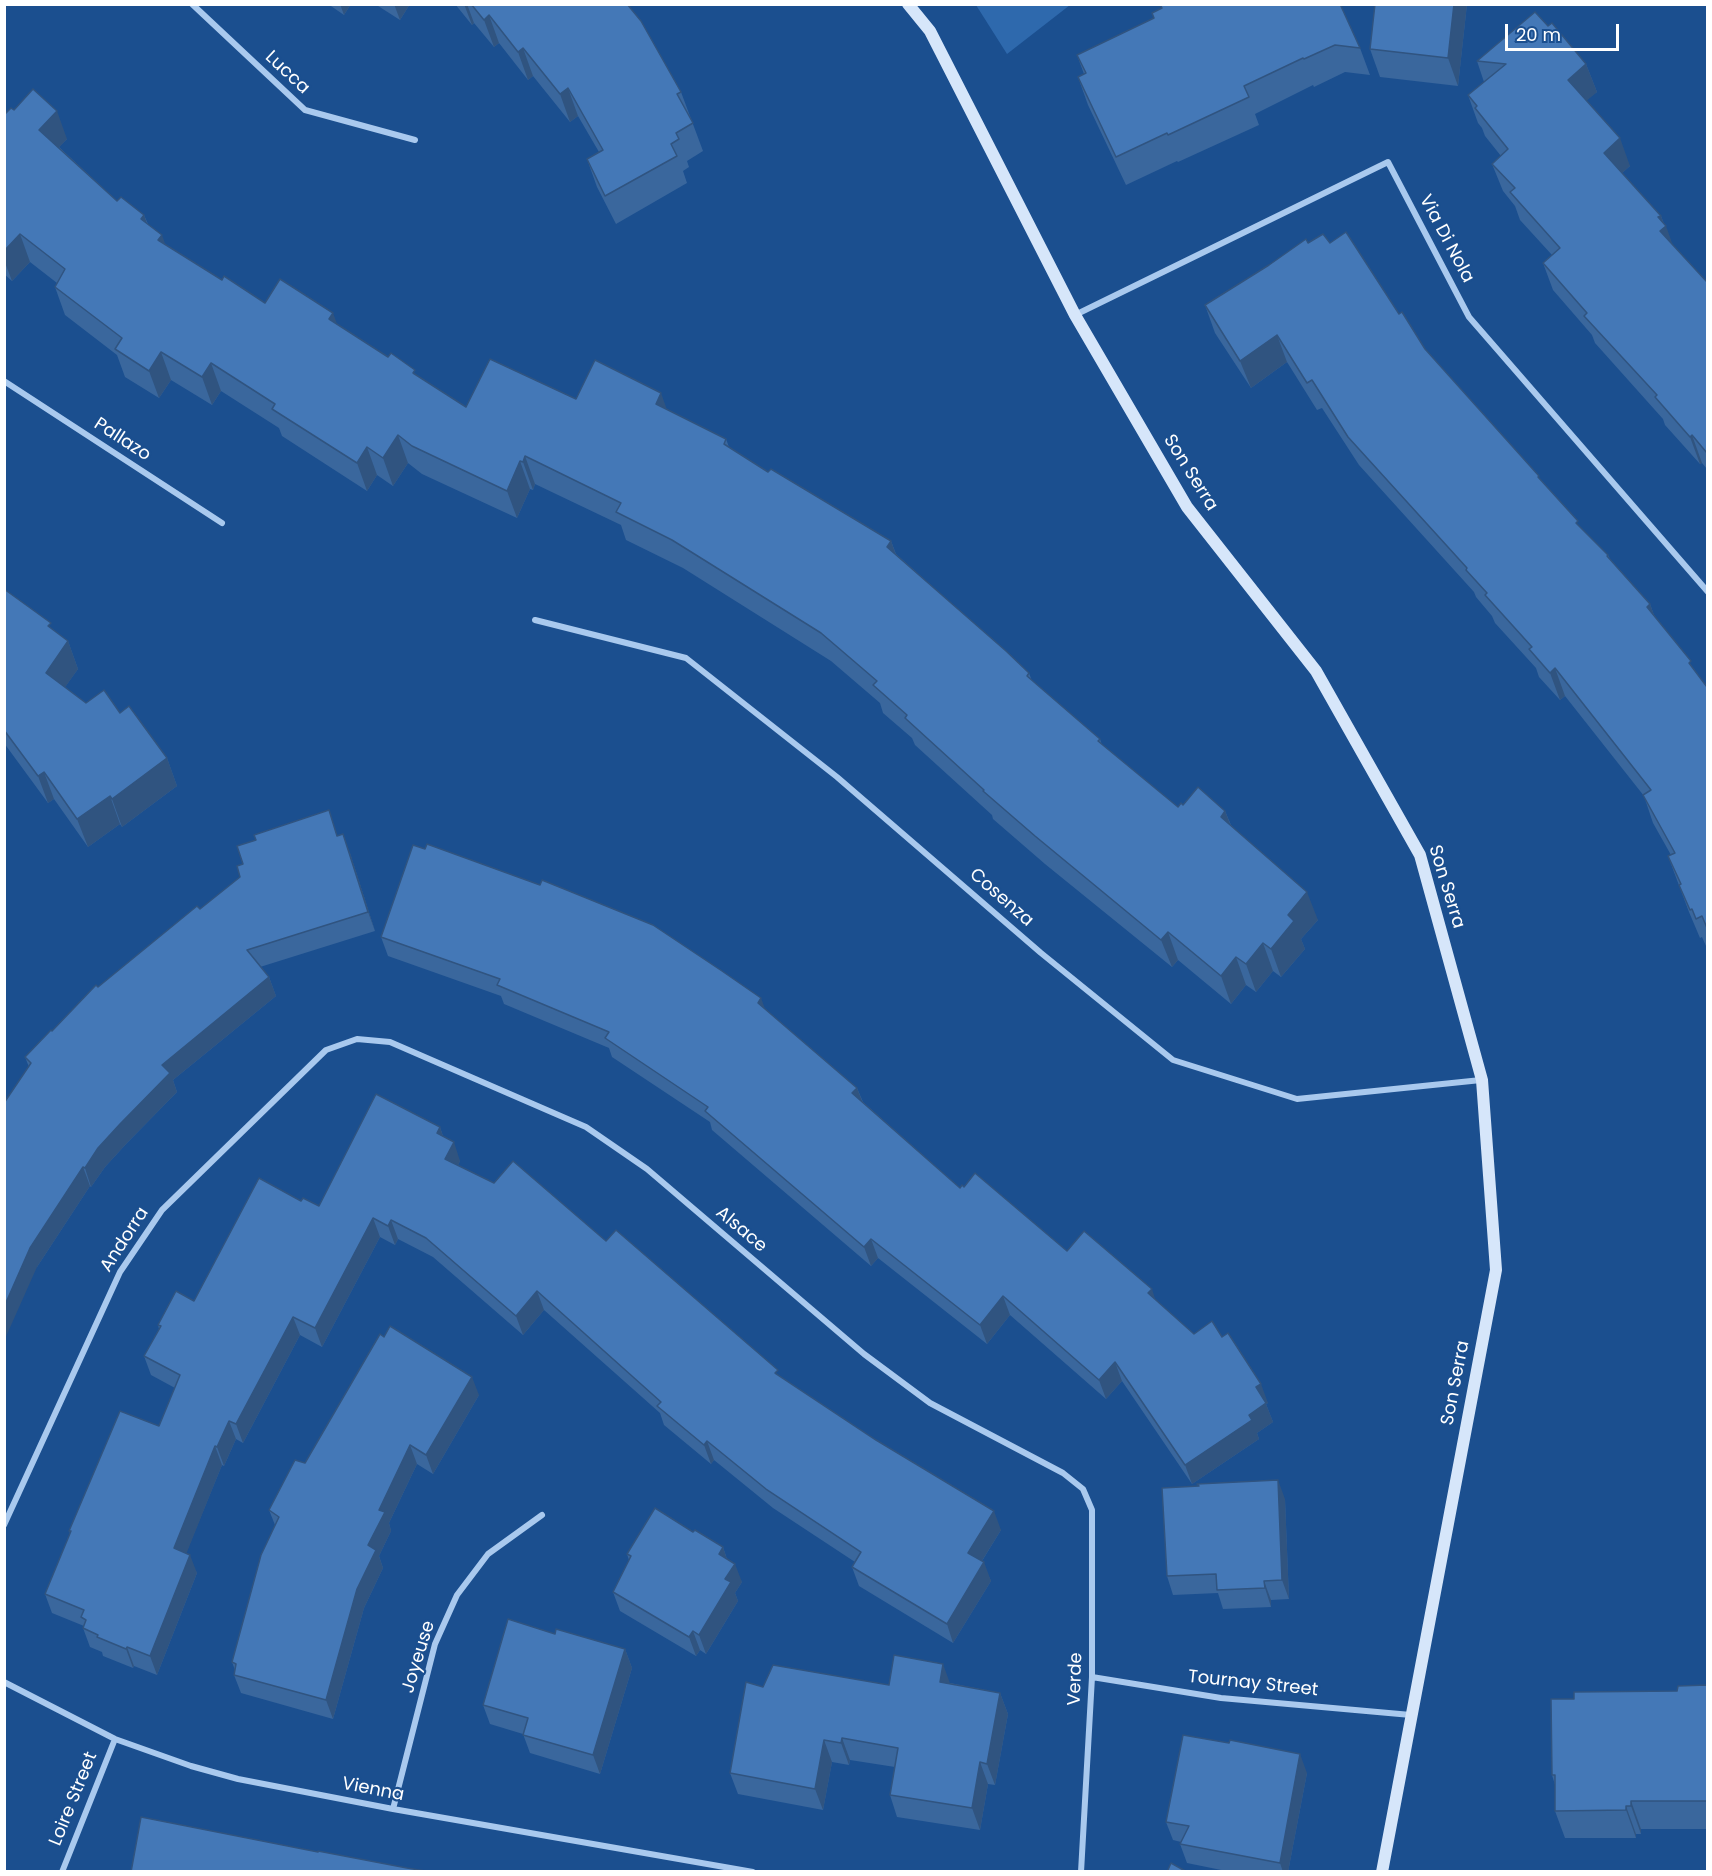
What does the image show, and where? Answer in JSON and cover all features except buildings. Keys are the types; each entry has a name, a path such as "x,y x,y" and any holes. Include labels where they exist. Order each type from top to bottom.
{"street":[{"name":"Lucca","path":"192,4 305,110 415,140"},
{"name":"Son Serra","path":"908,4 930,31 1075,315 1187,507 1316,671 1420,855 1482,1080 1496,1270 1382,1872"},
{"name":"Via Di Nola","path":"1075,315 1388,162 1469,317 1707,592"},
{"name":"Pallazo","path":"4,381 222,523"},
{"name":"Cosenza","path":"535,620 686,658 837,777 1041,953 1173,1059 1297,1099 1482,1080"},
{"name":"Alsace","path":"357,1039 390,1042 586,1127 647,1169 864,1354 930,1403 1063,1473 1083,1489"},
{"name":"Andorra","path":"4,1525 120,1272 162,1210 326,1050 357,1039"},
{"name":"Verde","path":"1081,1872 1092,1677 1092,1510 1083,1489"},
{"name":"Joyeuse","path":"393,1809 435,1644 457,1595 488,1554 542,1515"},
{"name":"Tournay Street","path":"1092,1677 1221,1698 1411,1715"},
{"name":"Vienna","path":"4,1682 115,1739 191,1766 237,1779 393,1809 753,1872"},
{"name":"Loire Street","path":"62,1872 115,1739"}],"shaded area":[{"path":"976,5 1070,5 1007,54"}]}
